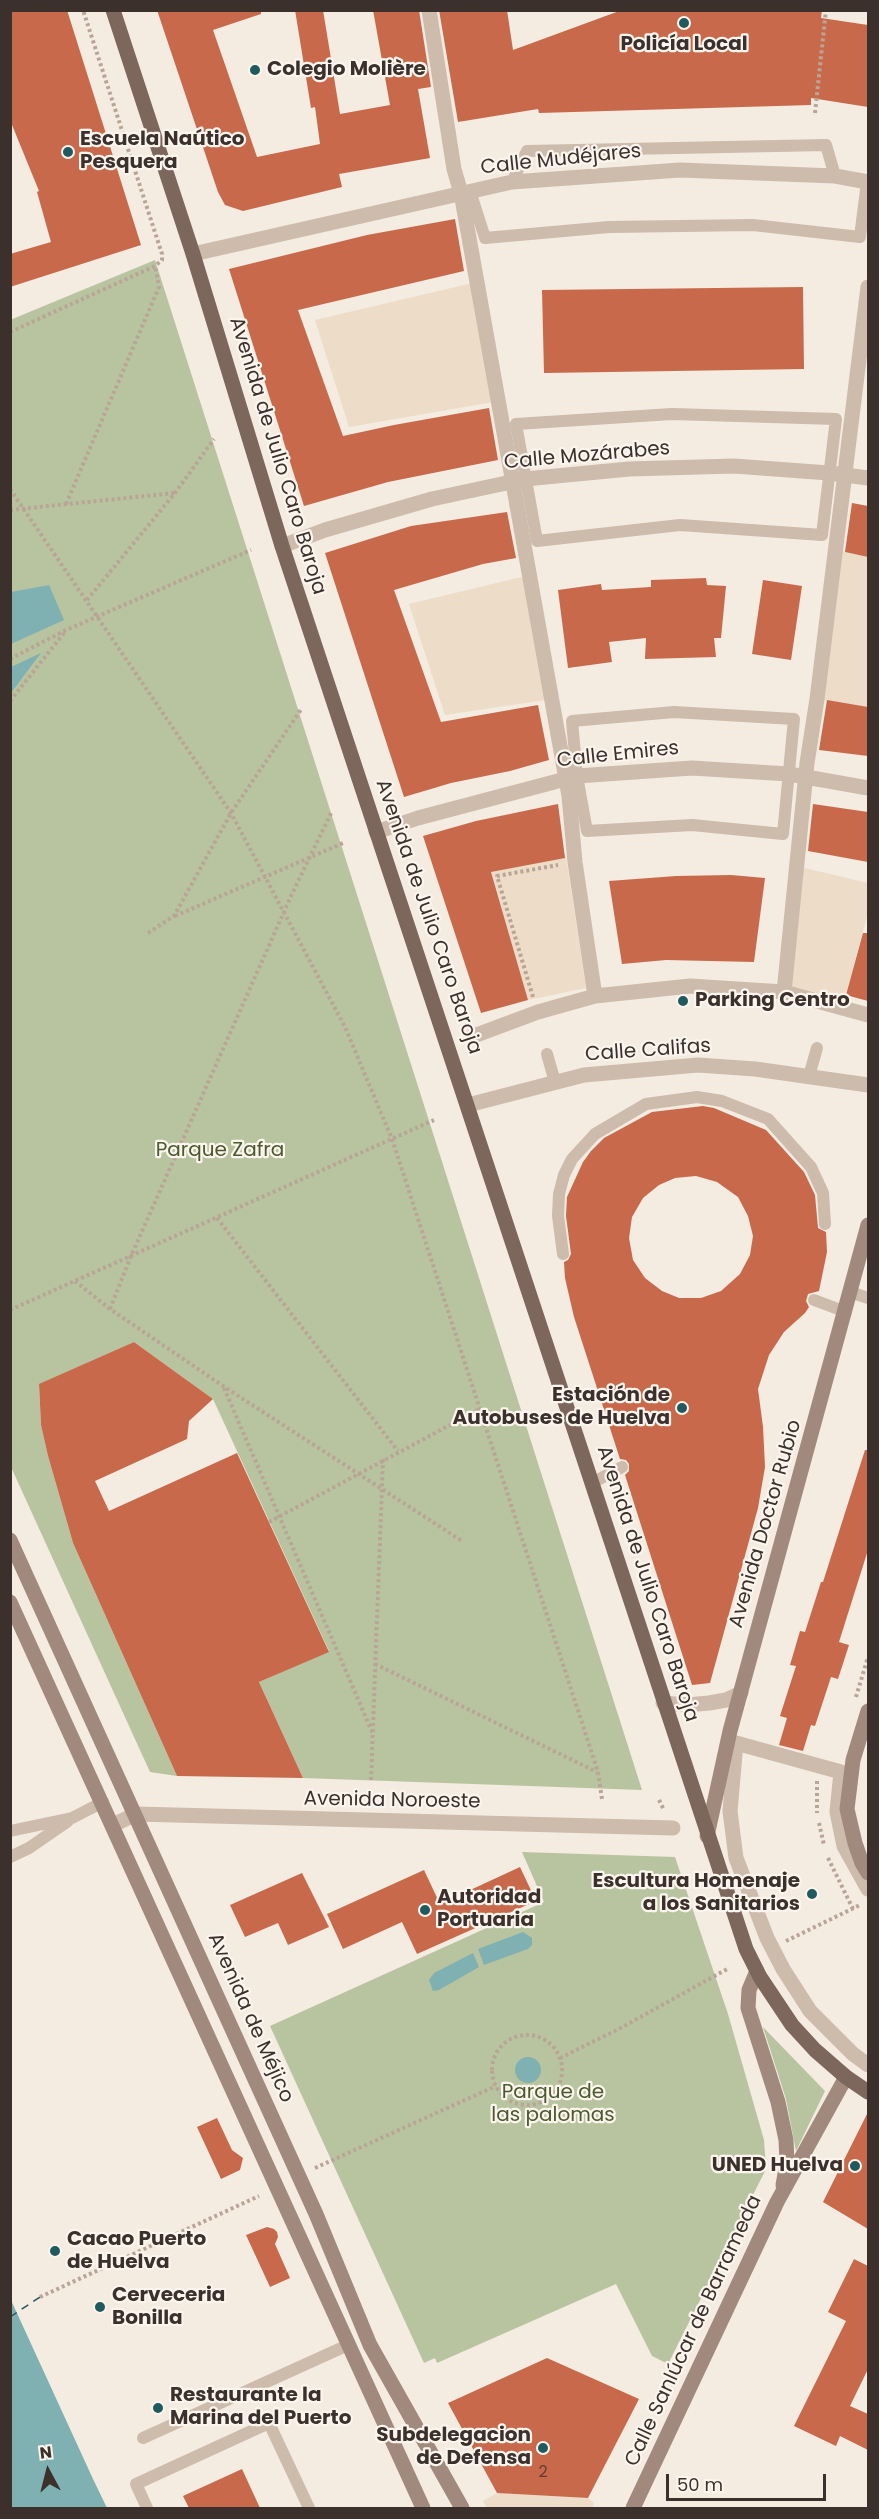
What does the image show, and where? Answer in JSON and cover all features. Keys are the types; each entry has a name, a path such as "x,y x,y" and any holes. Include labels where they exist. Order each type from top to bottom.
{"main road":[{"name":"Avenida de Julio Caro Baroja","path":"113,10 193,254 282,546 746,1949 757,1971 792,2025 815,2050 846,2077 868,2092"}],"street":[{"path":"429,10 454,169 466,192 571,777 574,862 595,996"},
{"name":"Calle Mudéjares","path":"193,254 512,182 680,170 835,176 868,182"},
{"path":"784,992 805,777 817,699 836,474 868,287"},
{"name":"Calle Mozárabes","path":"282,546 325,530 432,499 519,480 629,469 734,466 868,478"},
{"name":"Calle Emires","path":"376,832 418,818 571,777 692,768 789,774 868,788"},
{"path":"471,1037 538,1012 595,996 690,986 784,992 868,1015"},
{"name":"Calle Califas","path":"468,1105 584,1075 698,1065 809,1076 868,1085"},
{"name":"Avenida Doctor Rubio","path":"707,1836 741,1693 868,1225"},
{"name":"Avenida de Méjico","path":"10,1540 316,2214 370,2345 462,2508"},
{"path":"10,1602 423,2508"},
{"path":"663,1703 687,1705 709,1703 726,1700 741,1693"},
{"path":"868,1711 853,1760 847,1809 855,1843 868,1873"},
{"path":"866,1897 844,1846 837,1812 841,1772 736,1743 730,1811 736,1858 772,1948 810,2011 853,2054 868,2065"},
{"name":"Avenida Noroeste","path":"113,1825 136,1814 673,1828"},
{"path":"757,1971 749,1990 748,2008 778,2102 786,2140 787,2163 777,2202"},
{"name":"Calle Sanlúcar de Barrameda","path":"633,2508 777,2202 846,2077"}],"lane":[{"path":"512,182 527,151 539,150 826,145 835,176"},
{"path":"466,192 485,238 609,227 753,225 860,237 868,182"},
{"path":"672,414 836,419 836,474 822,535 680,525 537,541 519,480 516,424 672,414"},
{"path":"674,712 794,718 783,834 692,825 587,831 571,777 572,721 674,712"},
{"path":"809,1076 817,1048"},
{"path":"547,1054 555,1082"},
{"path":"563,1254 558,1216 559,1194 564,1175 572,1159 595,1134 624,1115 646,1104 688,1098 722,1101 768,1119 811,1167 824,1193 825,1224"},
{"path":"850,1292 868,1298"},
{"path":"814,1300 846,1312"},
{"path":"592,1483 622,1467"},
{"path":"10,1857 29,1848 72,1818 103,1802"},
{"path":"10,1831 72,1818"},
{"path":"143,2438 348,2345"},
{"path":"147,2508 136,2484 269,2423 309,2508"}],"path":[{"path":"10,332 162,260 162,254 83,10"},
{"path":"815,113 826,10"},
{"path":"66,504 159,287 157,264"},
{"path":"87,600 214,440"},
{"path":"10,489 26,509 231,813 345,1027 392,1139 598,1772 602,1798"},
{"path":"10,510 175,492"},
{"path":"10,659 66,630 251,550"},
{"path":"10,701 66,630"},
{"path":"174,916 231,813 302,708"},
{"path":"110,1309 131,1256 332,811"},
{"path":"148,933 174,916 343,843"},
{"path":"538,1012 497,876 574,862"},
{"path":"10,1310 434,1120"},
{"path":"217,1218 398,1451"},
{"path":"75,1281 110,1309 223,1386 462,1541"},
{"path":"223,1386 373,1734"},
{"path":"269,1522 480,1409"},
{"path":"371,1780 383,1459"},
{"path":"375,1664 598,1772"},
{"path":"772,1948 866,1897"},
{"path":"560,2058 628,2024 729,1968"},
{"path":"531,2036 542,2038 551,2044 560,2058 562,2074 560,2085 545,2101 524,2105 513,2102 496,2086 492,2066 495,2056 510,2040 531,2036"},
{"path":"298,2175 496,2086"},
{"path":"40,2297 259,2196"}],"green space":[{"name":"Parque Zafra","path":"155,260 642,1790 303,1778 259,1682 329,1651 213,1399 134,1342 39,1385 41,1424 73,1543 177,1776 150,1772 11,1467 10,320"},
{"name":"Parque de las palomas","path":"522,1852 675,1857 728,2014 764,2140 766,2169 668,2364 652,2356 616,2284 437,2363 435,2358 424,2363 270,2026 544,1902"},
{"path":"763,2027 825,2091 796,2151 786,2099"}],"shaded area":[{"path":"477,282 499,401 349,427 315,320"},
{"path":"835,550 868,557 868,707 817,699"},
{"path":"530,575 552,699 445,715 409,604"},
{"path":"566,857 586,988 528,1000 491,872"},
{"path":"796,866 868,883 868,913 842,1008 784,992"},
{"path":"497,2493 588,2498 594,2503 592,2508 487,2508 483,2501"}],"water":[{"path":"49,585 64,620 11,644 11,592"},
{"path":"41,653 11,693 11,667"},
{"path":"523,1932 532,1938 532,1945 528,1949 484,1965 478,1949"},
{"path":"473,1953 479,1967 439,1990 433,1991 429,1980 434,1973"},
{"path":"528,2057 537,2061 541,2070 537,2079 528,2083 519,2079 515,2070 519,2061"},
{"path":"10,2298 93,2479 107,2508 11,2508"}],"building":[{"name":"Escuela Naútico Pesquera","path":"10,10 67,10 141,245 10,287 10,254 51,242 37,192 39,191 10,120"},
{"name":"Colegio Molière","path":"157,10 261,10 261,14 213,30 257,157 320,144 315,107 311,108 295,10 323,10 340,114 390,105 373,10 419,10 431,87 418,89 430,158 339,174 342,187 243,211 225,205 218,192"},
{"path":"439,10 507,10 513,50 622,10 822,10 821,18 868,25 868,107 811,98 811,105 539,113 538,109 458,122"},
{"path":"455,219 464,271 298,310 343,436 489,408 498,460 388,482 304,506 229,269 367,235"},
{"path":"803,287 804,369 544,373 542,290"},
{"path":"852,503 868,506 868,557 845,552"},
{"path":"507,512 516,558 483,564 394,590 441,722 538,705 549,760 451,783 404,797 325,553 411,526"},
{"path":"706,578 707,585 726,586 721,638 714,638 716,657 645,659 646,638 609,642 612,662 568,668 558,590 601,584 602,590 651,587 651,580"},
{"path":"763,580 802,586 791,660 752,654"},
{"path":"827,700 868,707 868,756 819,750"},
{"path":"558,804 565,858 491,872 528,1000 481,1013 423,836 476,821"},
{"path":"813,804 868,812 868,862 808,851"},
{"path":"731,875 765,878 754,962 666,960 622,964 609,881"},
{"path":"863,933 868,933 868,1001 846,995"},
{"name":"Estación de Autobuses de Huelva","path":"703,1106 714,1108 766,1130 804,1172 815,1195 818,1228 826,1232 827,1252 819,1291 808,1294 806,1301 809,1307 784,1332 769,1355 758,1389 765,1467 758,1508 710,1683 692,1685 625,1475 629,1471 629,1464 626,1460 620,1459 574,1317 565,1278 564,1262 571,1254 566,1216 567,1197 583,1162 604,1138 652,1112","holes":["696,1176 717,1182 738,1197 748,1216 753,1236 750,1255 740,1274 721,1291 701,1298 679,1298 662,1291 645,1278 633,1260 629,1238 632,1217 643,1198 659,1185 675,1178"]},
{"path":"134,1342 213,1399 189,1421 187,1439 95,1481 109,1511 237,1453 329,1652 259,1682 303,1778 177,1776 73,1543 41,1425 39,1384"},
{"path":"865,1450 868,1450 868,1550 839,1642 849,1645 838,1679 831,1677 815,1726 811,1725 803,1751 779,1745 787,1718 780,1716 796,1666 790,1665 800,1631 805,1632 821,1582 823,1582"},
{"name":"Autoridad Portuaria","path":"520,1867 536,1901 417,1954 402,1922 343,1949 327,1914 424,1870 440,1904"},
{"path":"302,1873 329,1927 288,1945 278,1923 245,1937 230,1905"},
{"name":"UNED Huelva","path":"868,2112 868,2229 823,2202"},
{"path":"217,2118 232,2150 243,2158 240,2170 221,2179 197,2127"},
{"path":"267,2227 277,2232 278,2237 275,2244 290,2278 270,2287 246,2235"},
{"path":"854,2259 868,2266 868,2369 850,2406 868,2414 868,2450 840,2436 836,2446 794,2426 846,2321 828,2312"},
{"name":"Subdelegacion de Defensa","path":"547,2358 639,2399 588,2498 497,2493 448,2403"},
{"path":"242,2469 260,2508 189,2508 183,2496"}],"ferry route":[{"path":"10,2317 40,2297"}],"place":[{"name":"Policía Local","path":"684,23"},
{"name":"Colegio Molière","path":"255,70"},
{"name":"Escuela Naútico Pesquera","path":"68,152"},
{"name":"Parking Centro","path":"683,1001"},
{"name":"Estación de Autobuses de Huelva","path":"682,1408"},
{"name":"Escultura Homenaje a los Sanitarios","path":"812,1894"},
{"name":"Autoridad Portuaria","path":"425,1910"},
{"name":"UNED Huelva","path":"855,2166"},
{"name":"Cacao Puerto de Huelva","path":"55,2251"},
{"name":"Cerveceria Bonilla","path":"100,2307"},
{"name":"Restaurante la Marina del Puerto","path":"158,2408"},
{"name":"Subdelegacion de Defensa","path":"543,2448"}]}
